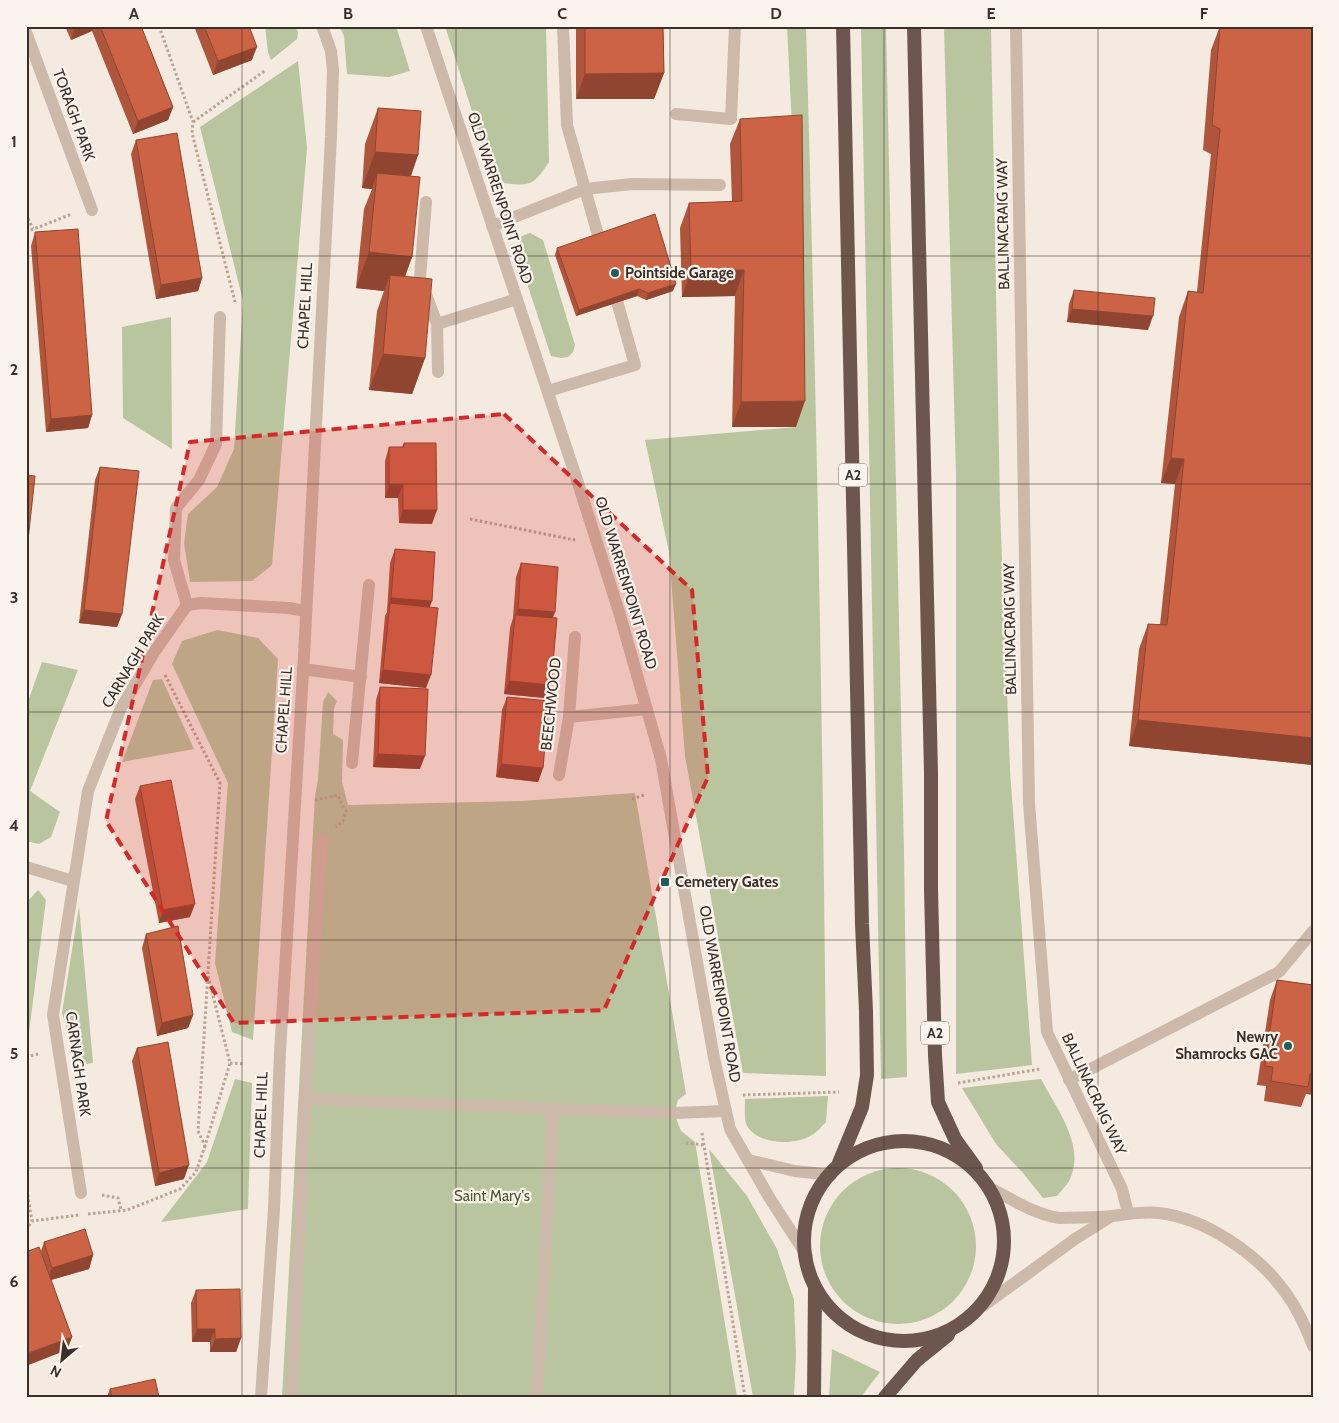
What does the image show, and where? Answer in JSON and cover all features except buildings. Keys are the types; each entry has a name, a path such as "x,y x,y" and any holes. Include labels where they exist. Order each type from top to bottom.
{"highway":[{"name":"A2","path":"814,1397 815,1288 807,1256 808,1224 817,1197 839,1163 862,1106 867,1075 843,26"},
{"name":"A2","path":"885,1397 917,1360 983,1306 1003,1246 1002,1219 992,1189 955,1139 938,1102 932,908 931,762 914,26"},
{"name":"A2","path":"839,1163 860,1149 881,1141 904,1138 928,1140 954,1151 976,1168"},
{"name":"A2","path":"815,1288 829,1312 852,1330 876,1340 902,1343 932,1337 958,1326"}],"street":[{"name":"CHAPEL HILL","path":"261,1397 274,1209 281,1042 303,669 332,79 331,51 322,26"},
{"name":"OLD WARRENPOINT ROAD","path":"426,26 598,544 661,759 712,1048 730,1129 807,1256"},
{"path":"548,391 635,365 567,126 563,26"},
{"path":"676,114 731,119 735,26"},
{"name":"BALLINACRAIG WAY","path":"1016,26 1029,803 1047,1032 1122,1189 1128,1213"},
{"name":"TORAGH PARK","path":"26,32 92,210"},
{"path":"492,226 585,189 632,184 720,185"},
{"path":"426,202 420,278 437,324 438,372"},
{"path":"437,324 517,299"},
{"path":"220,317 216,444 199,480 176,508 174,560 188,605 210,603 305,611"},
{"path":"352,763 370,585"},
{"name":"CARNAGH PARK","path":"81,1192 53,1015 88,790 121,708 155,651 188,605"},
{"name":"BEECHWOOD","path":"559,775 569,717 574,637"},
{"path":"303,669 360,677"},
{"path":"569,717 647,709"},
{"path":"292,1397 305,1099 322,840"},
{"path":"26,867 73,881"},
{"path":"1069,1080 1279,972 1313,931"},
{"path":"305,1099 553,1109 726,1111"},
{"path":"538,1397 553,1109"},
{"path":"748,1160 795,1171 831,1175"},
{"path":"992,1189 1032,1210 1052,1217 1158,1213 1189,1219 1226,1238 1258,1263 1285,1291 1305,1325 1313,1346"},
{"path":"983,1306 1075,1239 1112,1216"}],"path":[{"path":"158,26 193,122 192,132 235,303 220,317"},
{"path":"193,122 266,70"},
{"path":"26,232 77,212"},
{"path":"26,214 33,229"},
{"path":"470,519 598,544"},
{"path":"155,651 175,696 220,783 198,1131 205,1146"},
{"path":"312,800 338,795 346,811 343,822 322,840"},
{"path":"632,799 644,795"},
{"path":"32,1221 122,1210 180,1189 196,1172 230,1063 208,976"},
{"path":"230,1063 245,1064"},
{"path":"937,1083 958,1084 1062,1065"},
{"path":"722,1095 839,1092"},
{"path":"698,1112 745,1397"},
{"path":"686,1143 704,1145"},
{"path":"26,1185 32,1221 26,1230"},
{"path":"81,1192 118,1198 122,1210"},
{"path":"26,1213 32,1221"}],"highlighted area":[{"path":"504,414 692,590 708,777 604,1010 234,1023 106,821 190,442"}],"green space":[{"path":"265,26 295,26 298,32 297,39 271,60 268,52"},
{"path":"339,26 396,26 410,71 389,77 347,74 344,36"},
{"path":"445,26 546,26 549,162 540,175 531,182 527,184 504,183 489,165"},
{"path":"787,26 806,26 819,551 826,1076 743,1073 685,756 669,552 645,440 796,427 792,127"},
{"path":"861,26 886,26 904,852 907,1077 881,1079"},
{"path":"944,26 991,26 1000,507 1010,771 1032,1065 956,1074 956,475"},
{"path":"298,61 307,148 272,565 252,581 190,582 184,543 188,514 217,487 234,449 243,301 200,127"},
{"path":"530,233 543,240 575,345 573,352 568,357 551,356 516,250 520,238"},
{"path":"171,317 172,449 123,418 122,327"},
{"path":"217,630 258,638 278,659 253,1040 232,1032 215,963 228,783 172,664 182,641"},
{"path":"42,662 78,670 30,791 60,812 51,837 39,844 26,841 26,707"},
{"path":"162,679 194,749 122,762 153,680"},
{"name":"Saint Mary's","path":"328,692 337,701 334,708 333,734 343,740 342,782 348,805 521,801 635,793 686,1094 678,1100 674,1113 681,1131 695,1142 737,1397 282,1397 315,796 318,780 323,702"},
{"path":"38,890 46,900 28,1040 26,1041 26,903"},
{"path":"79,906 93,1063 78,1065 62,1013"},
{"path":"235,1079 252,1083 248,1209 161,1222 207,1162"},
{"path":"1041,1079 1067,1128 1072,1141 1074,1155 1074,1168 1068,1183 1057,1196 1043,1198 996,1144 962,1088"},
{"path":"828,1096 826,1122 814,1134 805,1139 787,1142 768,1140 752,1132 747,1126 745,1099"},
{"path":"709,1149 747,1196 777,1249 794,1300 796,1356 794,1397 753,1397"},
{"path":"898,1168 928,1174 941,1181 953,1191 963,1203 970,1216 976,1246 970,1276 963,1289 953,1301 941,1311 928,1318 898,1324 868,1318 855,1311 843,1301 833,1289 826,1276 820,1246 826,1216 833,1203 843,1191 855,1181 868,1174"},
{"path":"832,1349 880,1372 861,1397 829,1397"}],"place":[{"name":"Pointside Garage","path":"615,273"},
{"name":"Cemetery Gates","path":"665,882"},
{"name":"Newry Shamrocks GAC","path":"1288,1046"}]}
